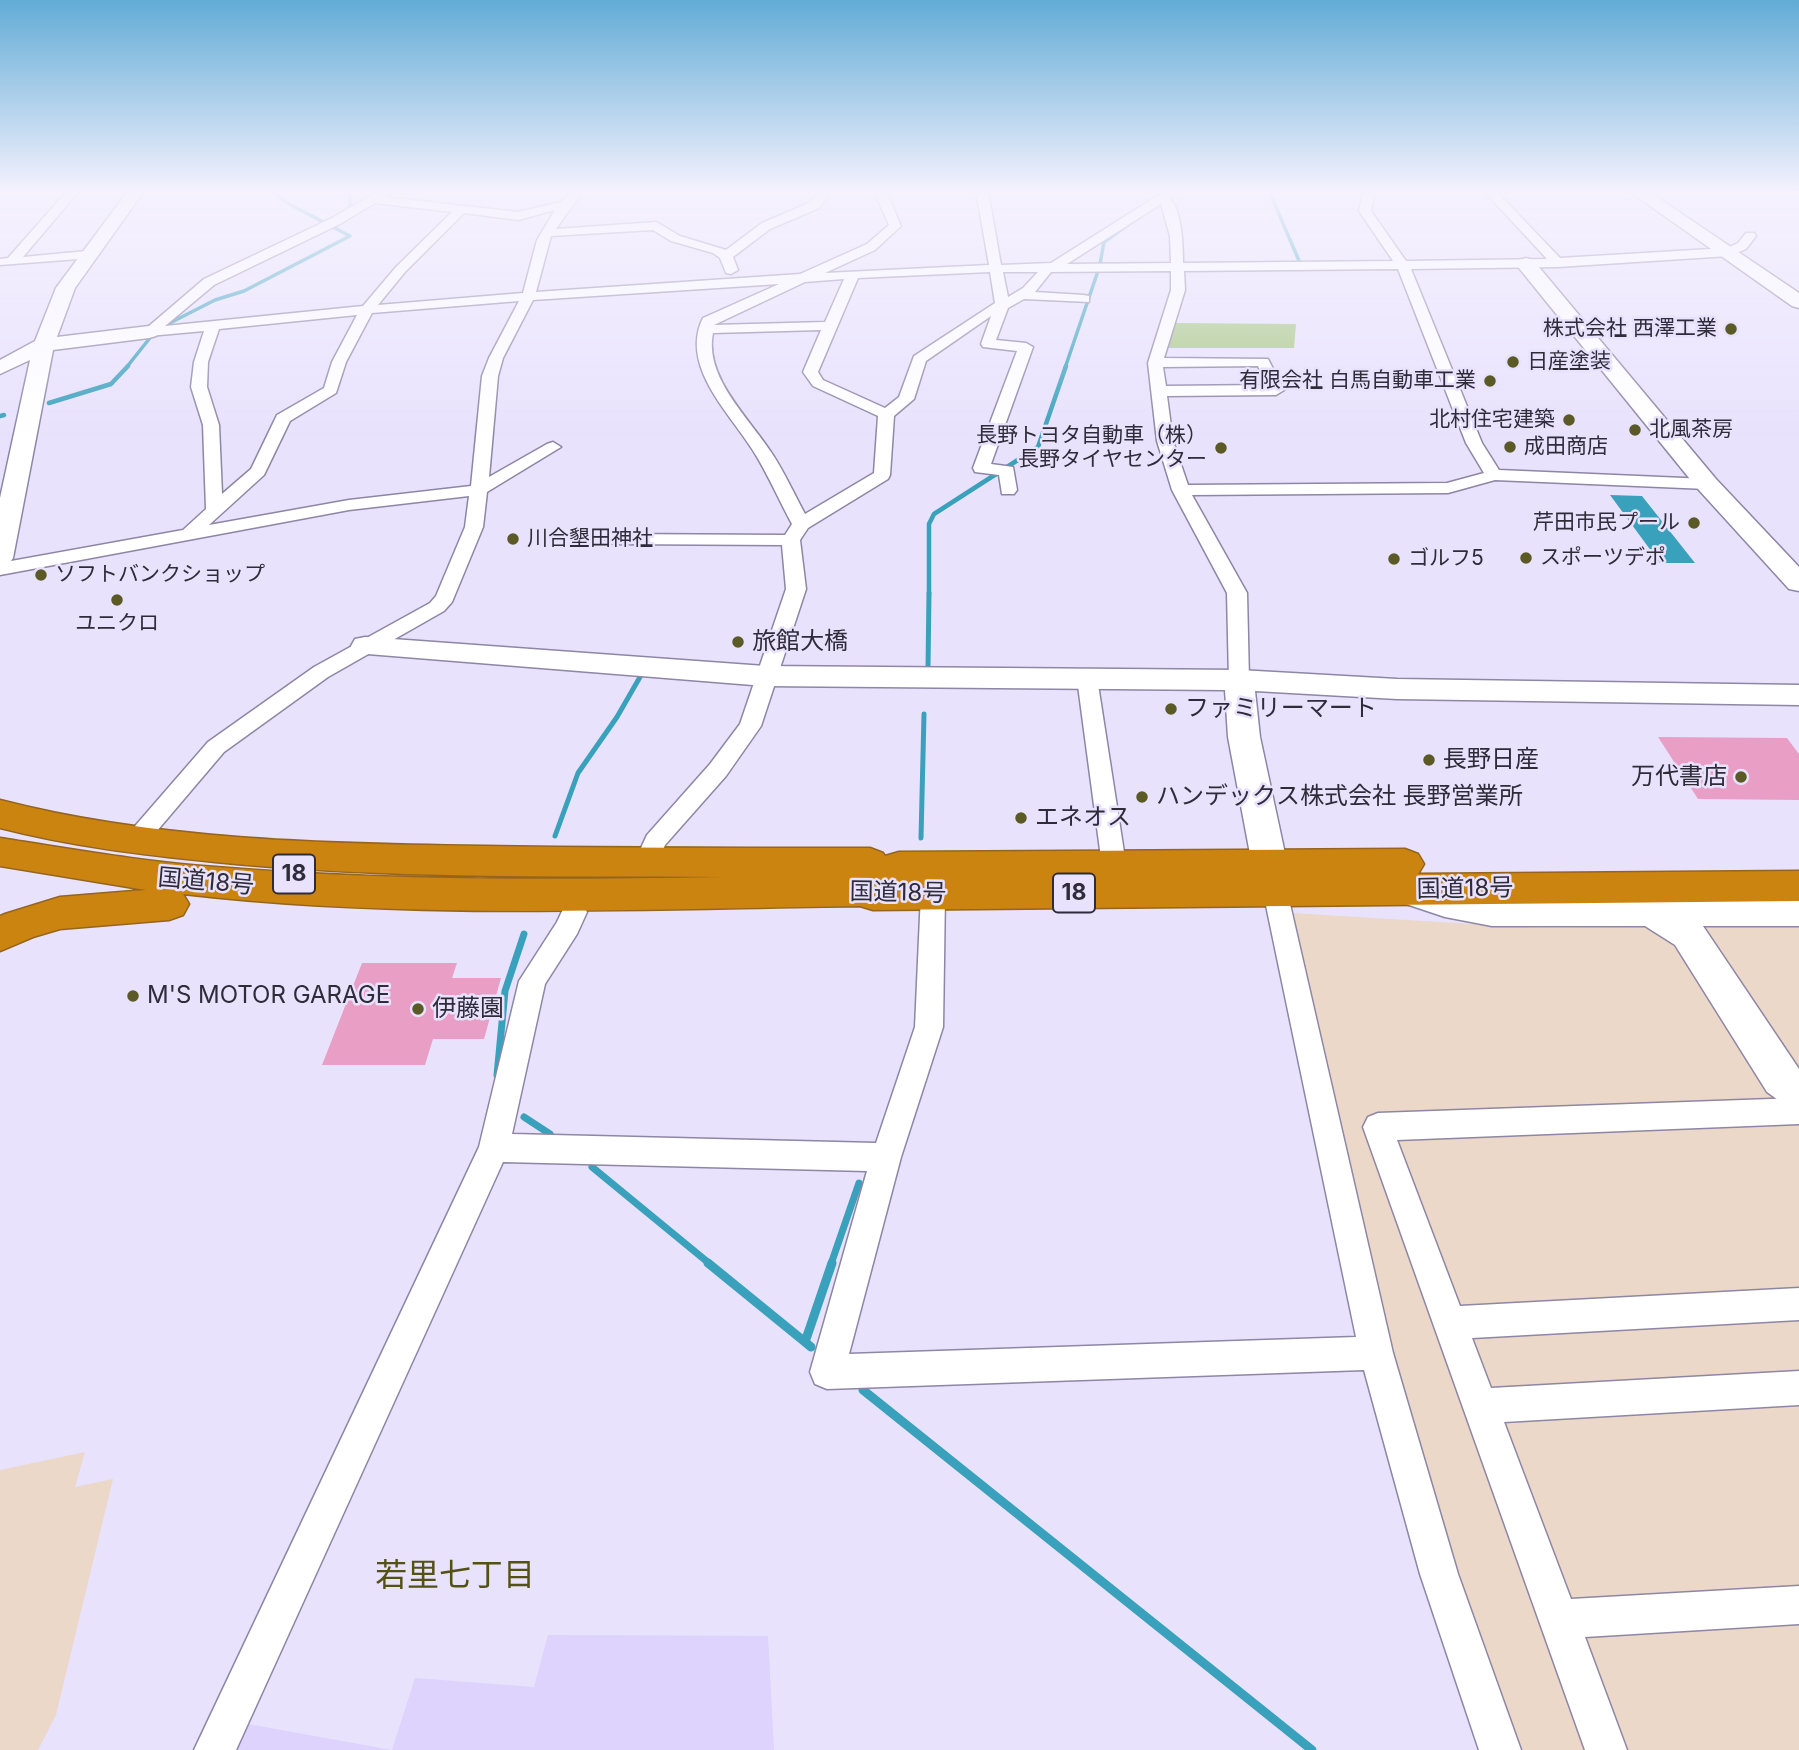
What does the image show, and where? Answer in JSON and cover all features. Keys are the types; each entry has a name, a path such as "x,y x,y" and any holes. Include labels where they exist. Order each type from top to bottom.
{"highway":[{"name":"18","path":"0,814 137,839 240,852 314,857 646,863 884,863 899,867"},
{"name":"国道18号","path":"0,838 146,863 583,894 899,867 1114,865 1408,890 1799,886"},
{"name":"国道18号","path":"0,852 137,876 235,886 377,893 862,900 873,895 1272,877 1799,861"},
{"name":"18","path":"0,877 169,904 281,911 426,915 583,894"},
{"name":"18","path":"0,935 14,926 47,916 169,904"}],"street":[{"path":"0,558 44,345 66,288 76,273"},
{"path":"149,332 209,282 229,273"},
{"path":"190,534 258,471 284,418 331,390 335,368 344,347 367,308 397,273"},
{"path":"137,839 216,747 321,672 437,607 445,598 474,527 490,376 496,358 529,295 533,273"},
{"path":"731,273 734,284"},
{"path":"646,863 655,841 718,770 751,726 765,676 796,589 796,532 764,454 718,391 703,346 708,321 814,273"},
{"path":"0,369 44,345 367,308 529,295 895,273"},
{"path":"997,273 1002,304 988,344 1026,347 981,468 1002,470 1009,490"},
{"path":"613,540 796,532 882,475 886,414 906,399 919,359 1002,304 1021,295 1047,273"},
{"path":"1177,273 1178,290 1155,363 1165,441 1181,490 1237,593 1239,680 1244,737 1376,1353 1438,1574 1500,1750"},
{"path":"1406,273 1474,443 1494,475"},
{"path":"1533,273 1707,484 1799,583"},
{"path":"1758,273 1799,302"},
{"path":"853,275 810,372 811,377 818,383 886,414"},
{"path":"1021,295 1084,299"},
{"path":"213,325 201,362 199,387 211,425 214,509"},
{"path":"708,329 831,326"},
{"path":"1155,363 1263,362 1276,390 1159,391"},
{"path":"0,369 38,373"},
{"path":"0,569 349,505 479,490 553,447"},
{"path":"1181,490 1448,488 1494,475 1707,484"},
{"path":"365,646 765,676 1239,680 1397,689 1799,695"},
{"path":"1087,678 1114,865"},
{"path":"1408,890 1445,902 1492,912 1799,912"},
{"path":"215,1750 494,1148 532,981 568,927 583,894"},
{"path":"933,894 929,1027 886,1157 827,1371 1376,1353"},
{"path":"1654,914 1688,934 1781,1079 1799,1092"},
{"path":"1726,914 1718,936 1799,1062"},
{"path":"1606,1750 1378,1127 1799,1111"},
{"path":"494,1148 886,1157"},
{"path":"1450,1323 1799,1304"},
{"path":"1480,1406 1799,1388"},
{"path":"1559,1619 1799,1605"}],"shaded area":[{"path":"1293,913 1538,928 1799,926 1799,1750 1510,1750 1389,1355"},
{"path":"85,1452 75,1487 113,1479 56,1715 38,1750 0,1750 0,1470"},
{"path":"548,1635 768,1636 774,1750 392,1750 415,1678 534,1687"},
{"path":"248,1724 392,1750 235,1750"}],"green space":[{"path":"1176,323 1296,324 1294,348 1167,348"}],"water":[{"path":"1610,495 1642,496 1695,563 1660,563"}],"building":[{"name":"万代書店","path":"1658,737 1787,738 1799,754 1799,800 1698,799"},
{"name":"伊藤園","path":"362,963 457,963 452,978 501,978 484,1039 433,1039 425,1065 322,1065"}],"waterway":[{"path":"162,327 215,300 244,291 279,273"},
{"path":"1065,368 1097,273"},
{"path":"126,368 153,334"},
{"path":"49,403 111,384 128,366"},
{"path":"929,593 929,524 934,514 1038,447 1066,366"},
{"path":"0,416 4,415"},
{"path":"928,668 929,593"},
{"path":"555,836 578,773 617,717 640,677"},
{"path":"921,838 924,714"},
{"path":"497,1075 505,991 524,934"},
{"path":"524,1117 550,1134"},
{"path":"592,1167 710,1264"},
{"path":"831,1264 859,1183"},
{"path":"708,1263 805,1342"},
{"path":"805,1342 832,1263"},
{"path":"805,1342 811,1347"},
{"path":"863,1390 1312,1750"}],"place":[{"name":"株式会社 西澤工業","path":"1731,329"},
{"name":"日産塗装","path":"1513,362"},
{"name":"有限会社 白馬自動車工業","path":"1490,381"},
{"name":"北村住宅建築","path":"1569,420"},
{"name":"北風茶房","path":"1635,430"},
{"name":"成田商店","path":"1510,447"},
{"name":"長野トヨタ自動車（株） 長野タイヤセンター","path":"1221,448"},
{"name":"芹田市民プール","path":"1694,523"},
{"name":"川合墾田神社","path":"513,539"},
{"name":"スポーツデポ","path":"1526,558"},
{"name":"ゴルフ5","path":"1394,559"},
{"name":"ソフトバンクショップ","path":"41,575"},
{"name":"ユニクロ","path":"117,600"},
{"name":"旅館大橋","path":"738,642"},
{"name":"ファミリーマート","path":"1171,709"},
{"name":"長野日産","path":"1429,760"},
{"name":"万代書店","path":"1741,777"},
{"name":"ハンデックス株式会社 長野営業所","path":"1142,797"},
{"name":"エネオス","path":"1021,818"},
{"name":"M'S MOTOR GARAGE","path":"133,996"},
{"name":"伊藤園","path":"418,1009"}],"district":[{"name":"若里七丁目","path":"455,1576"}]}
